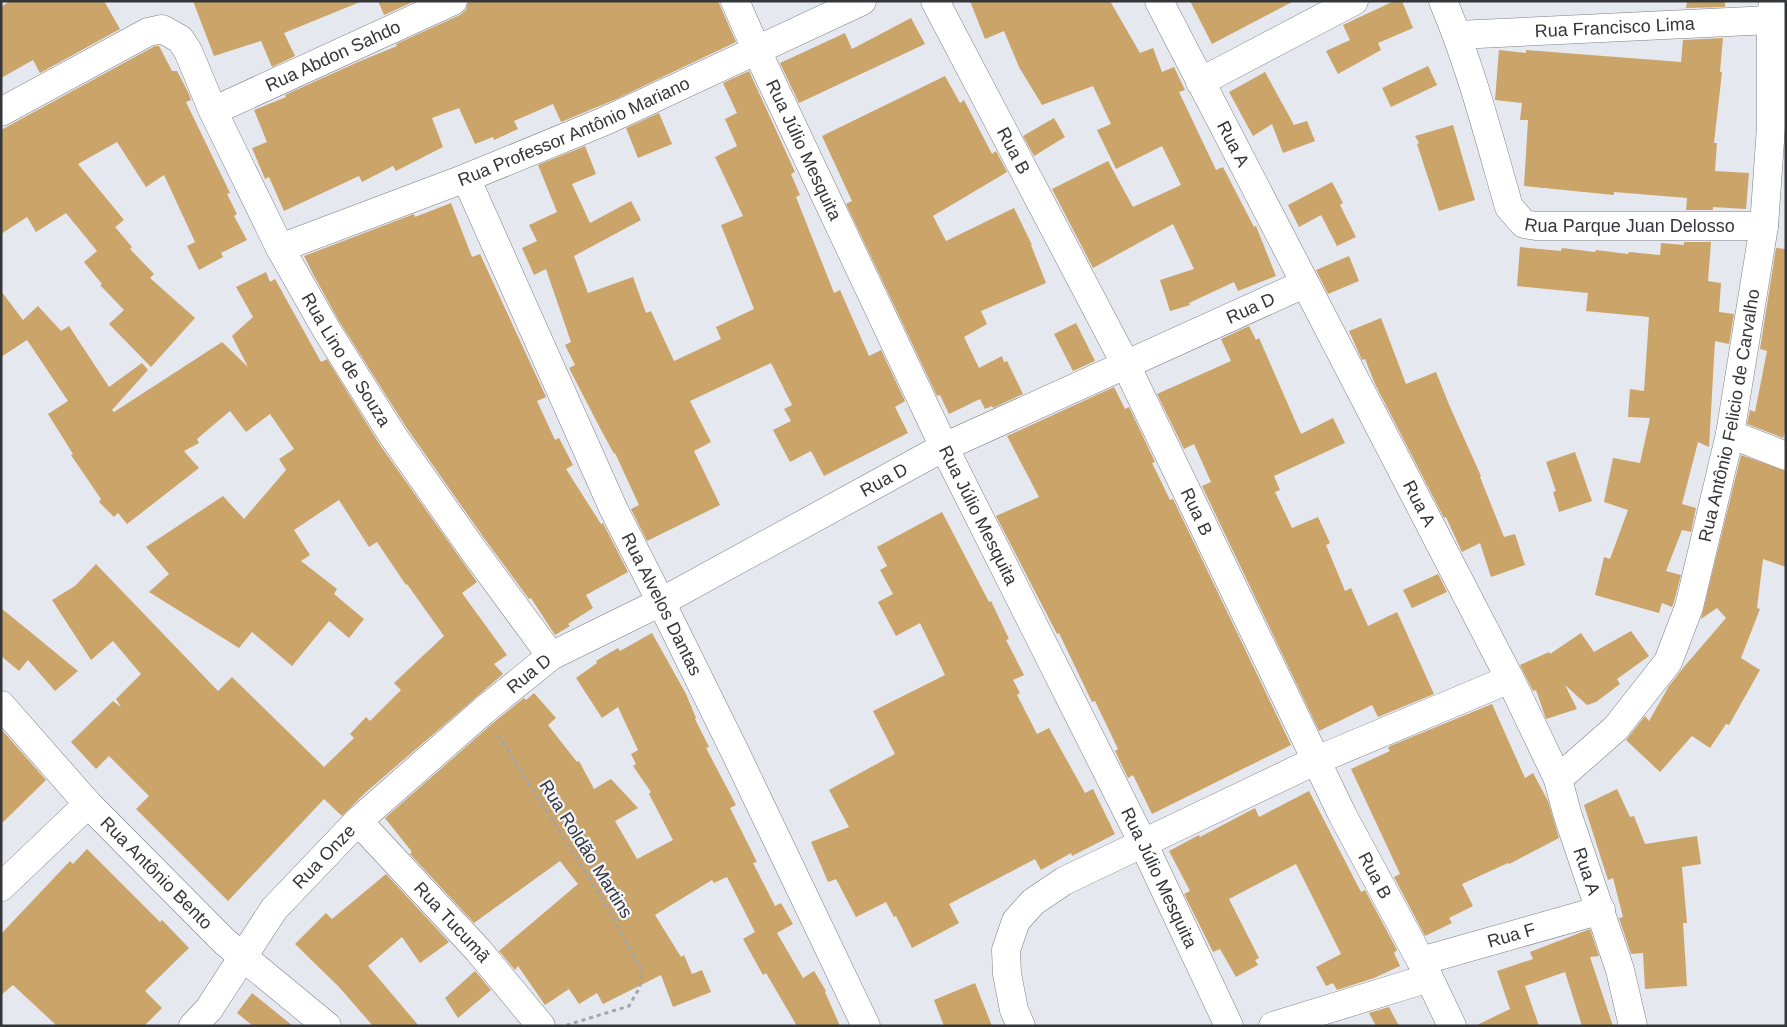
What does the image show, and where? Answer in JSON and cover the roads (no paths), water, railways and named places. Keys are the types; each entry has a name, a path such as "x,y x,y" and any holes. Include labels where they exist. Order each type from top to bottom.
{"street":[{"name":"Rua Abdon Sahdo","path":"213,111 453,1"},
{"name":"Rua Júlio Mesquita","path":"735,1 944,446 1143,843 1229,1026"},
{"name":"Rua Professor Antônio Mariano","path":"280,248 466,178 605,121 862,1"},
{"name":"Rua B","path":"935,1 1125,363 1343,816 1425,969 1452,1026"},
{"name":"Rua A","path":"1159,1 1510,679 1558,780 1567,813 1620,970 1633,1026"},
{"path":"1200,82 1354,1"},
{"name":"Rua Parque Juan Delosso","path":"1442,1 1457,36 1509,207 1524,224 1536,226 1764,226"},
{"name":"Rua Francisco Lima","path":"1457,36 1772,11"},
{"name":"Rua Antônio Felicio de Carvalho","path":"1558,780 1616,728 1668,662 1689,607 1730,434 1764,226 1771,128 1772,11"},
{"name":"Rua Lino de Souza","path":"1,112 148,32 162,29 180,39 188,52 213,111 280,248 326,329 393,436 551,656"},
{"name":"Rua Alvelos Dantas","path":"466,178 614,510 661,602 866,1026"},
{"name":"Rua D","path":"483,711 551,656 661,602 944,446 1304,284"},
{"path":"1730,434 1786,456"},
{"path":"1021,1026 1014,1010 1006,974 1006,950 1016,920 1033,902 1064,881 1317,760 1510,679"},
{"name":"Rua Antônio Bento","path":"1,705 88,804 225,942 327,1026"},
{"name":"Rua Onze","path":"193,1026 209,1009 274,909 358,820 483,711"},
{"path":"1,887 88,804"},
{"name":"Rua Tucumã","path":"358,820 478,950 542,1026"},
{"name":"Rua F","path":"1273,1026 1425,969 1601,910"}]}
